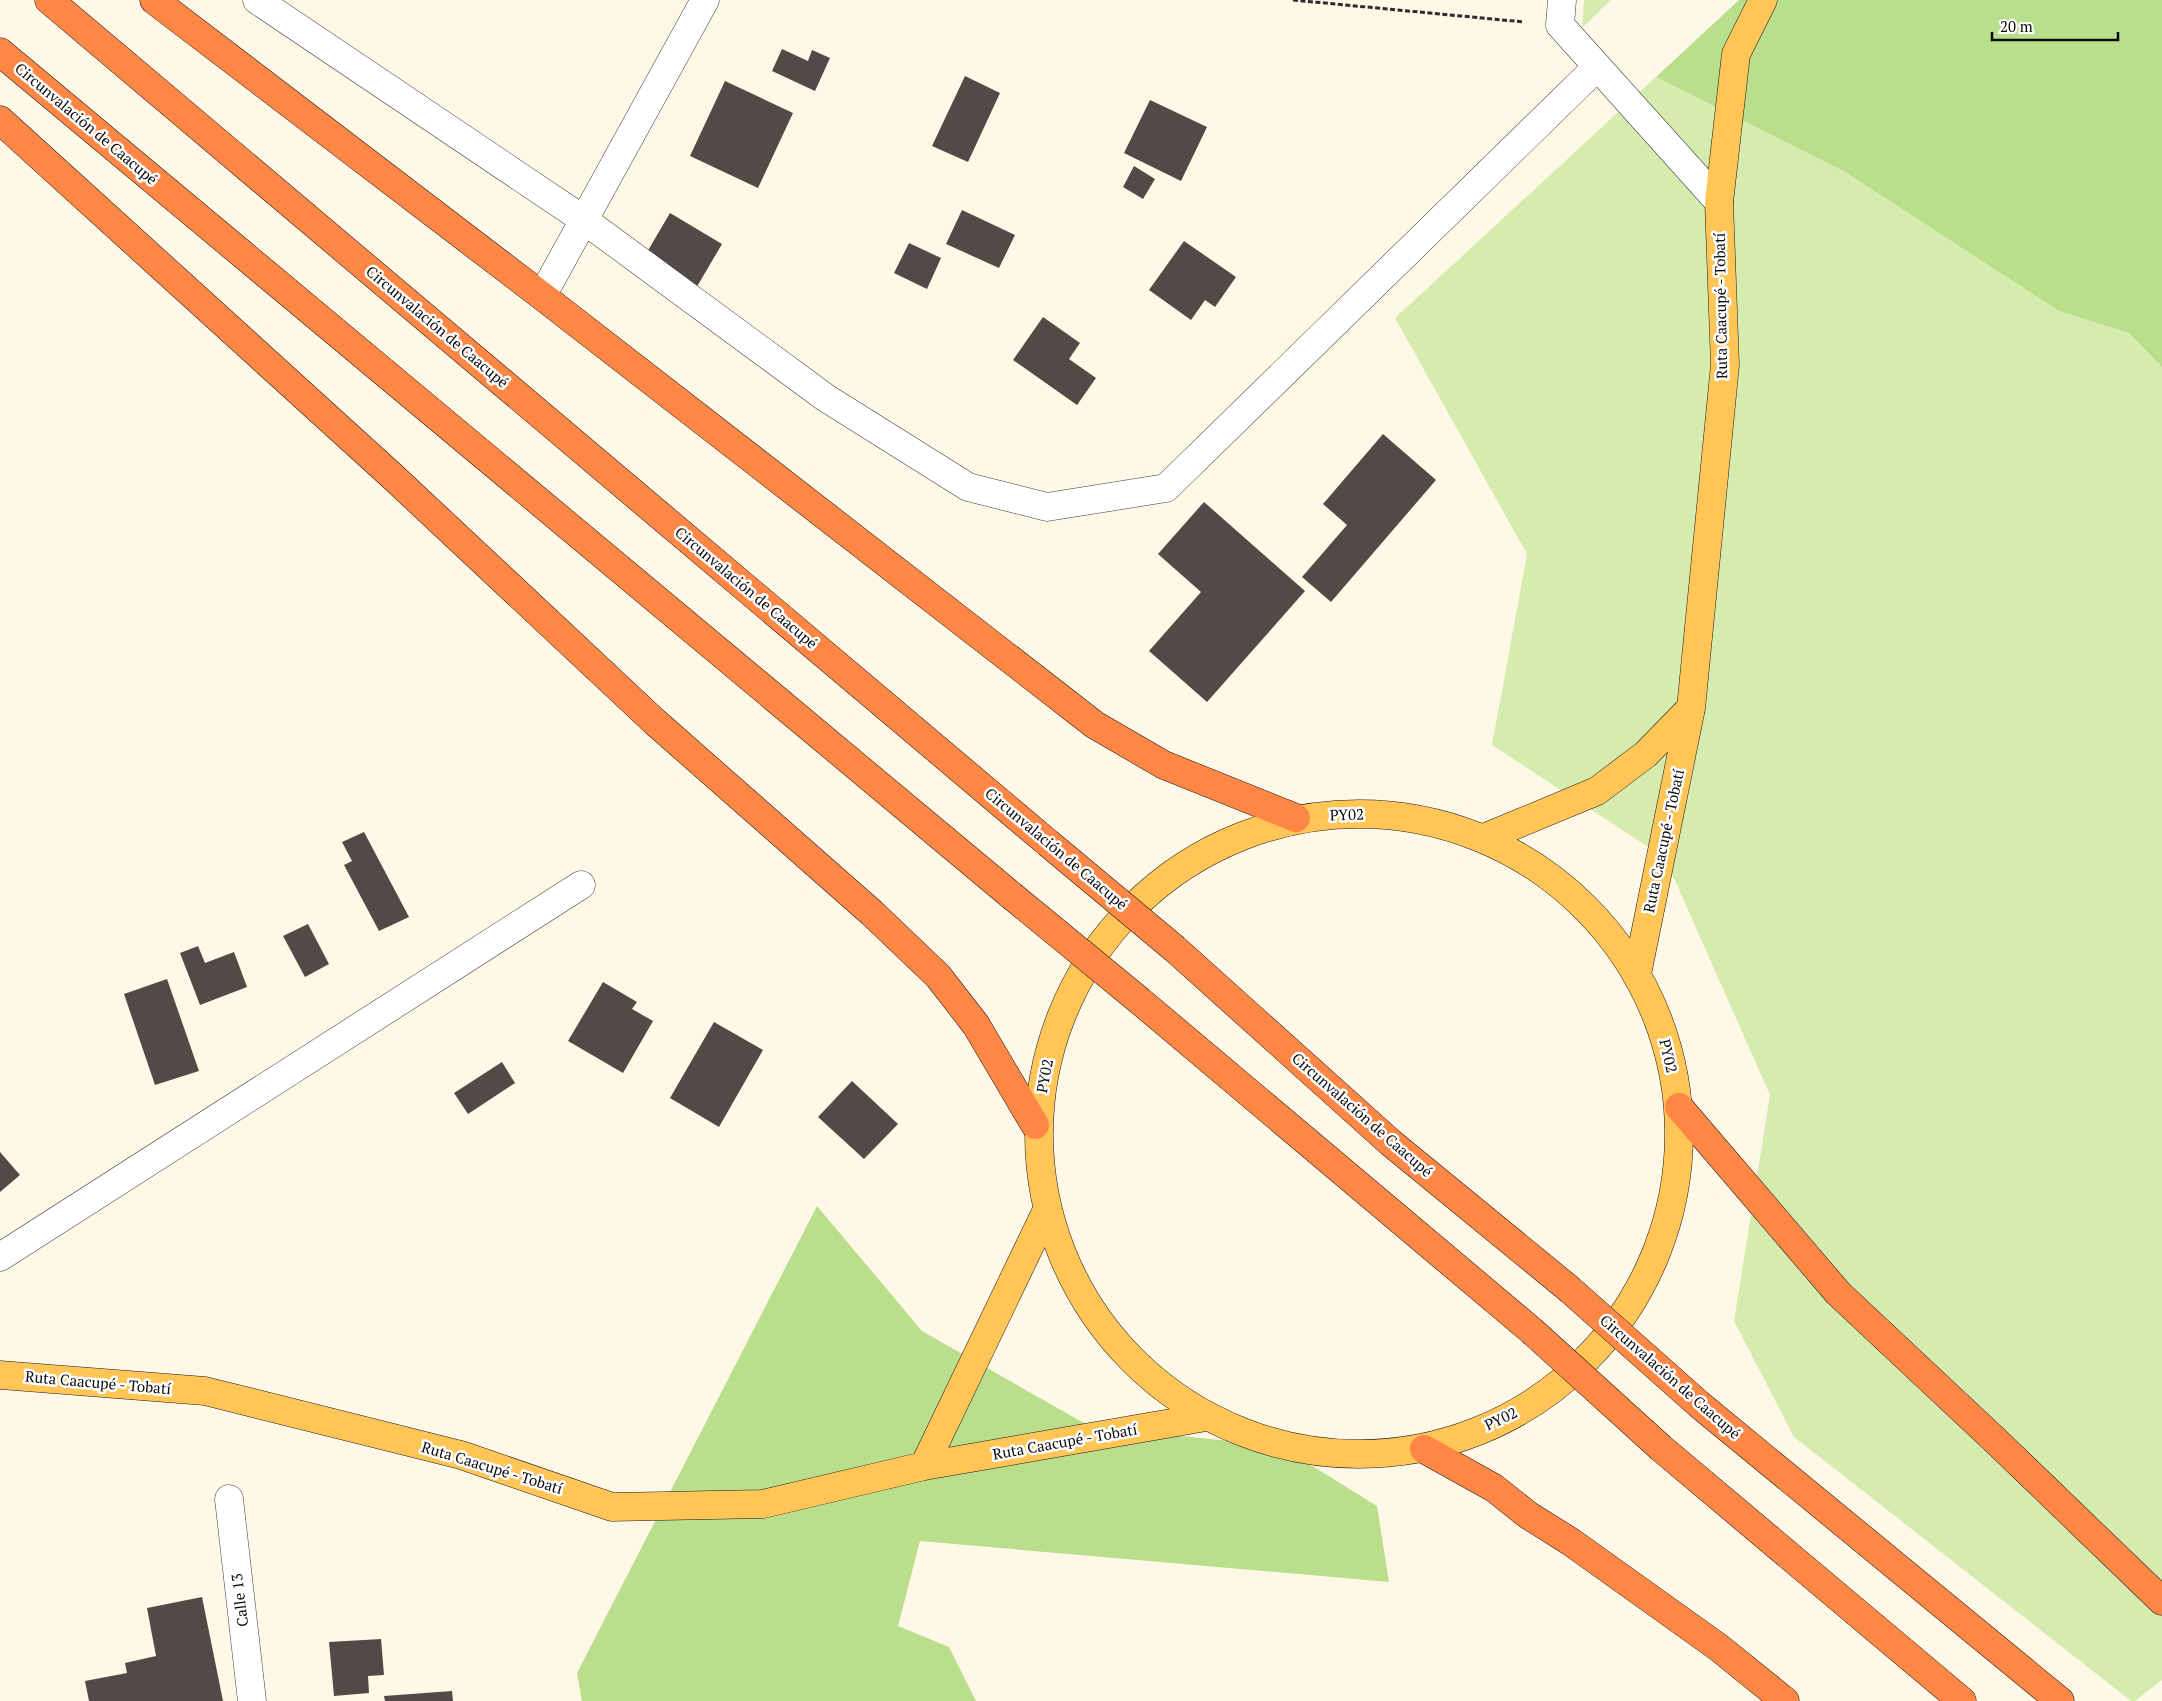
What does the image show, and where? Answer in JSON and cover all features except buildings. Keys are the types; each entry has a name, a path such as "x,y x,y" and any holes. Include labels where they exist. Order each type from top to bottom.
{"highway":[{"name":"Circunvalación de Caacupé","path":"49,0 1175,949 1391,1143 1568,1288 1701,1406 2060,1701"},
{"path":"154,0 542,296 1095,725 1164,765 1296,818"},
{"name":"Circunvalación de Caacupé","path":"0,52 1140,1001 1532,1332 1660,1448 1962,1701"},
{"path":"0,120 376,461 655,722 872,912 938,976 976,1025 1035,1125"},
{"path":"1679,1107 1838,1293 1997,1442 2162,1601"},
{"path":"1424,1449 1494,1488 1528,1515 1571,1542 1718,1647 1785,1701"}],"main road":[{"name":"Ruta Caacupé - Tobatí","path":"1637,974 1691,708 1725,365 1719,202 1736,54 1763,0"},
{"path":"1484,838 1597,791 1646,754 1691,708"},
{"name":"PY02","path":"1360,812 1422,819 1484,838 1571,894 1637,974 1666,1038 1679,1107 1674,1200 1642,1287 1586,1362 1511,1418 1424,1449 1352,1456 1280,1446 1206,1417 1104,1332 1046,1212 1036,1157 1035,1125 1056,1019 1111,926 1194,856 1296,818 1360,812"},
{"path":"924,1466 1046,1212"},
{"name":"Ruta Caacupé - Tobatí","path":"0,1375 205,1391 461,1455 612,1507 763,1504 924,1466 1206,1417"}],"street":[{"path":"257,0 584,220 826,398 968,487 1047,507 1166,488 1597,67"},
{"path":"542,296 705,0"},
{"path":"1561,12 1597,67 1719,202"},
{"path":"0,1257 581,885"},
{"name":"Calle 13","path":"229,1498 252,1701"}],"path":[{"path":"1293,0 1561,12"}],"green space":[{"path":"1584,0 1611,0 1582,28"},
{"path":"1739,0 2162,0 2162,367 2129,333 2059,311 1845,172 1656,77"},
{"path":"1656,77 1845,172 2059,311 2129,333 2162,367 2162,1680 2135,1701 2131,1701 1794,1437 1734,1321 1770,1095 1665,858 1492,745 1527,554 1395,318"},
{"path":"817,1206 922,1331 1091,1427 1280,1446 1377,1506 1389,1582 920,1541 898,1626 949,1647 976,1701 582,1701 577,1673"}]}
